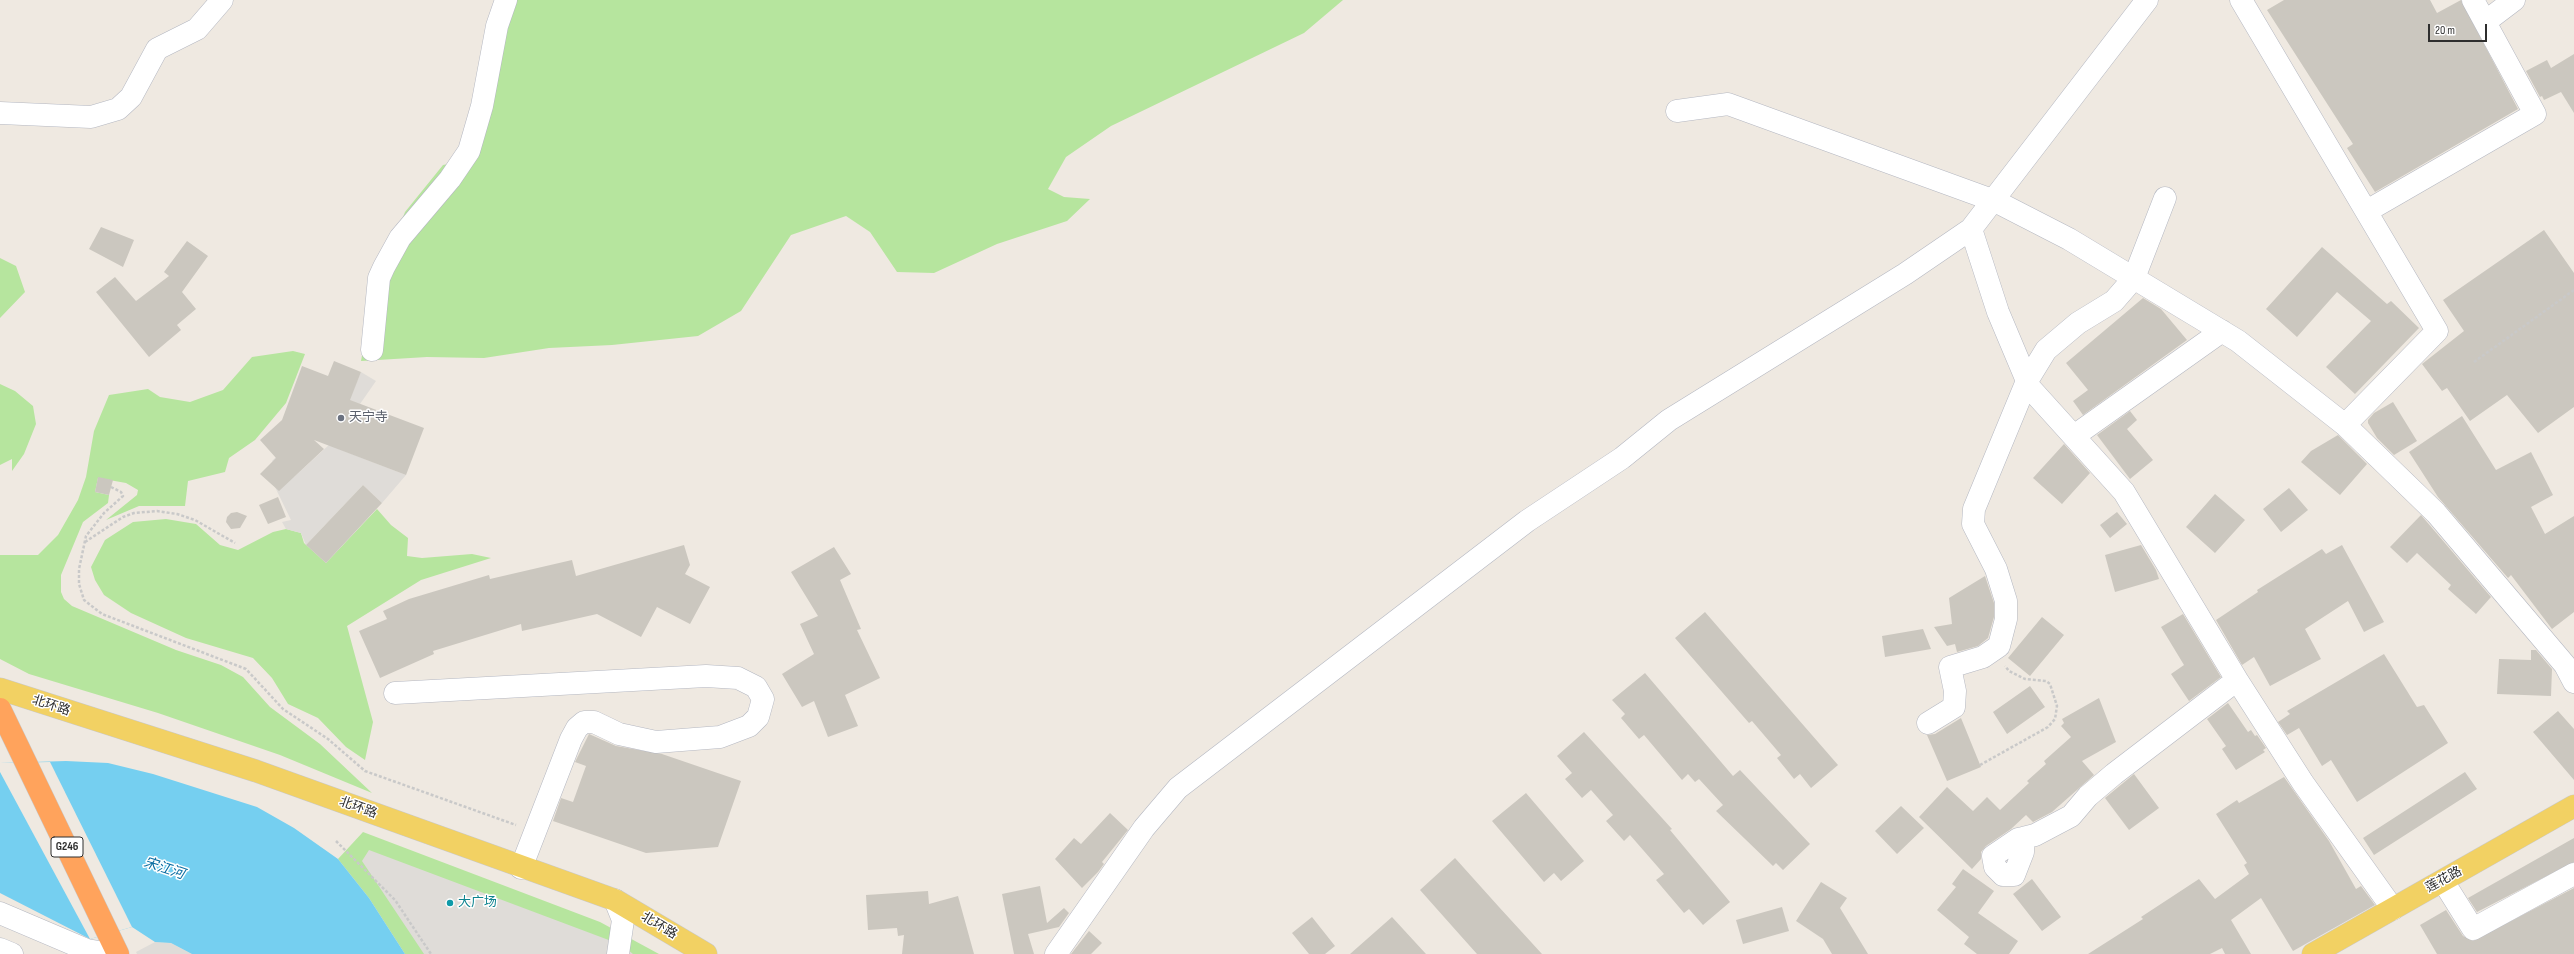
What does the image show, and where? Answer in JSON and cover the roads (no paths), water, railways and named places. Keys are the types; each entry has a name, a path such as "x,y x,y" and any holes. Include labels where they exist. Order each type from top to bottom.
{"highway":[{"name":"G246","path":"0,709 118,954"}],"main road":[{"name":"北环路","path":"0,689 256,771 521,868 615,900 706,954"},
{"name":"莲花路","path":"2313,954 2574,806"}],"street":[{"path":"0,113 91,117 118,110 132,97 157,49 197,29 222,0"},
{"path":"372,350 379,278 384,267 400,238 450,179 469,151 482,106 497,26 506,0"},
{"path":"1056,954 1144,828 1178,788 1527,521 1622,458 1668,420 1892,282 1971,229 1995,201 2147,0"},
{"path":"2241,0 2437,331 2345,425"},
{"path":"2367,211 2535,114 2473,0"},
{"path":"2485,22 2514,0"},
{"path":"1677,111 1728,104 1995,201 2069,239 2238,341 2345,425 2436,513 2565,665 2574,682"},
{"path":"1928,723 1954,707 1955,692 1950,667 1983,657 1999,646 2006,619 2006,601 1996,570 1973,524 1974,509 2027,381 2046,350 2078,323 2114,301 2134,278 2165,198"},
{"path":"1971,229 1998,312 2030,388 2124,492 2237,680 2302,783 2393,909"},
{"path":"2074,436 2222,331"},
{"path":"395,693 706,676 738,678 756,687 763,699 758,717 749,726 720,736 651,741 620,734 594,722 584,722 577,728 571,739 521,868"},
{"path":"2023,838 2052,827 2071,816 2088,796 2114,774 2237,680"},
{"path":"2443,881 2473,929 2574,874"},
{"path":"615,900 623,920 618,954"},
{"path":"0,913 87,950 110,954"},
{"path":"0,949 12,954"}],"water":[{"name":"宋江河","path":"66,761 108,763 153,774 257,807 294,828 338,859 369,898 405,954 192,954 171,943 155,942 132,927 90,939 0,893 0,763"}],"place":[{"name":"天宁寺","path":"341,418"},
{"name":"大广场","path":"450,903"}]}
